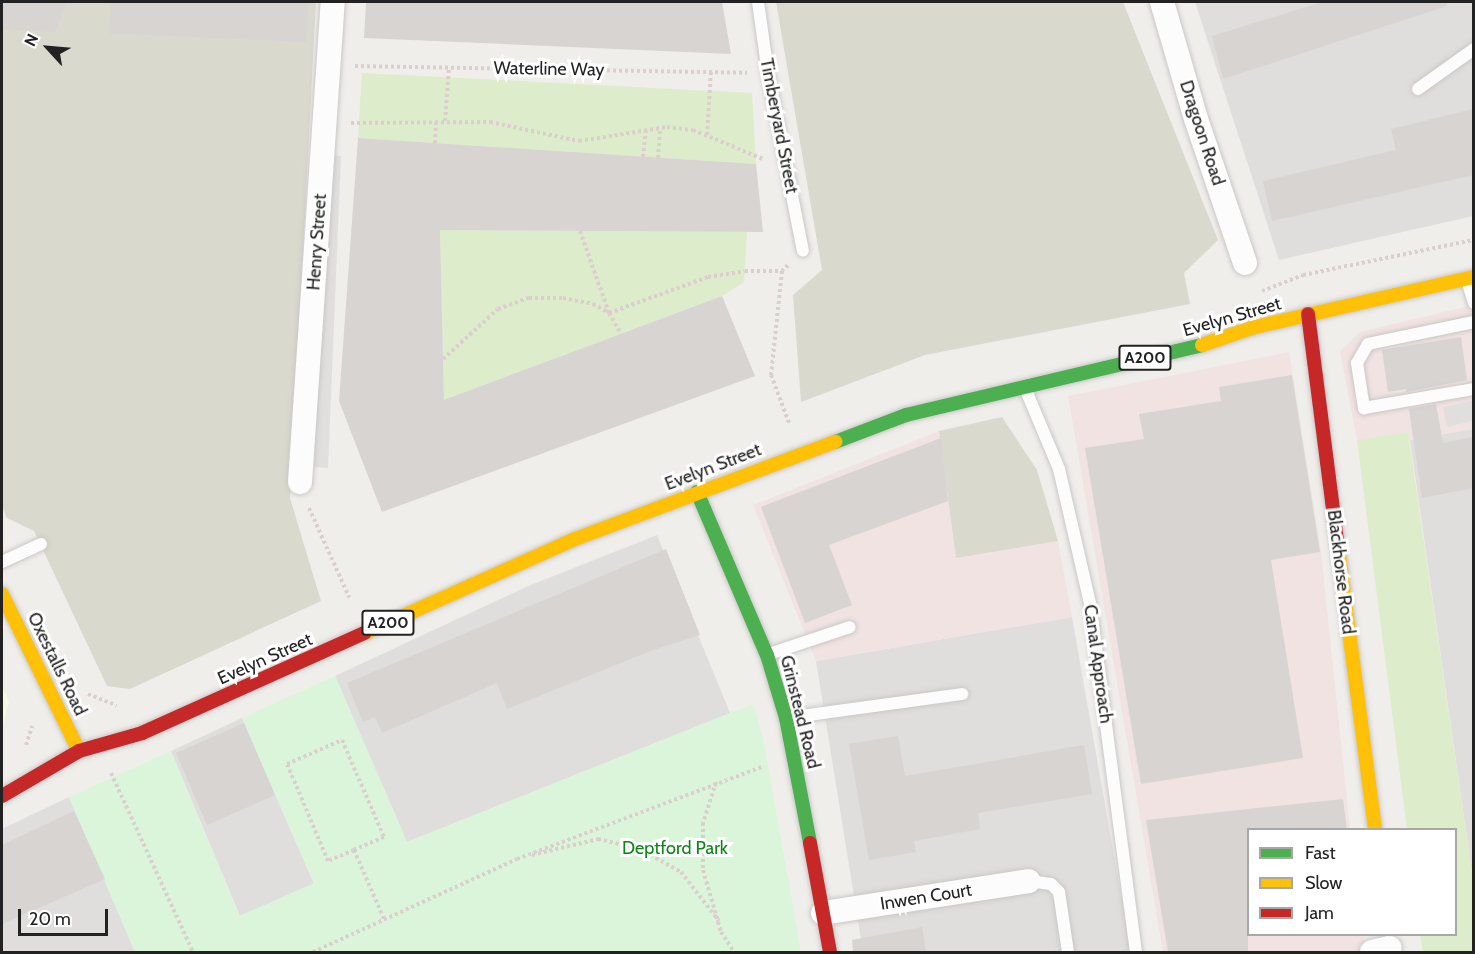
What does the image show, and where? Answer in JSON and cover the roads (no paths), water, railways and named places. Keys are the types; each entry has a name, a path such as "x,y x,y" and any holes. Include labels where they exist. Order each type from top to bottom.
{"main road":[{"name":"Evelyn Street","path":"2,796 79,751 142,734 575,539 932,406 1210,343 1255,327 1470,278"},
{"name":"Blackhorse Road","path":"1308,315 1375,828"},
{"name":"Grinstead Road","path":"697,492 767,655 786,718 830,952"},
{"name":"Oxestalls Road","path":"2,594 79,751"}],"street":[{"name":"Henry Street","path":"300,482 333,2"},
{"name":"Dragoon Road","path":"1161,2 1196,119 1245,263"},
{"name":"Inwen Court","path":"823,913 1029,881"}],"lane":[{"name":"Timberyard Street","path":"758,2 768,73 803,250"},
{"path":"1418,89 1473,49"},
{"path":"1470,278 1473,303"},
{"path":"1473,322 1368,344 1360,352 1357,363 1364,408 1473,389"},
{"name":"Canal Approach","path":"1023,385 1059,469 1090,603 1136,952"},
{"path":"2,562 41,544"},
{"path":"767,655 850,627"},
{"path":"786,718 962,694"},
{"path":"1029,881 1051,884 1059,892 1068,952"}],"park label":[{"name":"Deptford Park","path":"675,848"}]}
